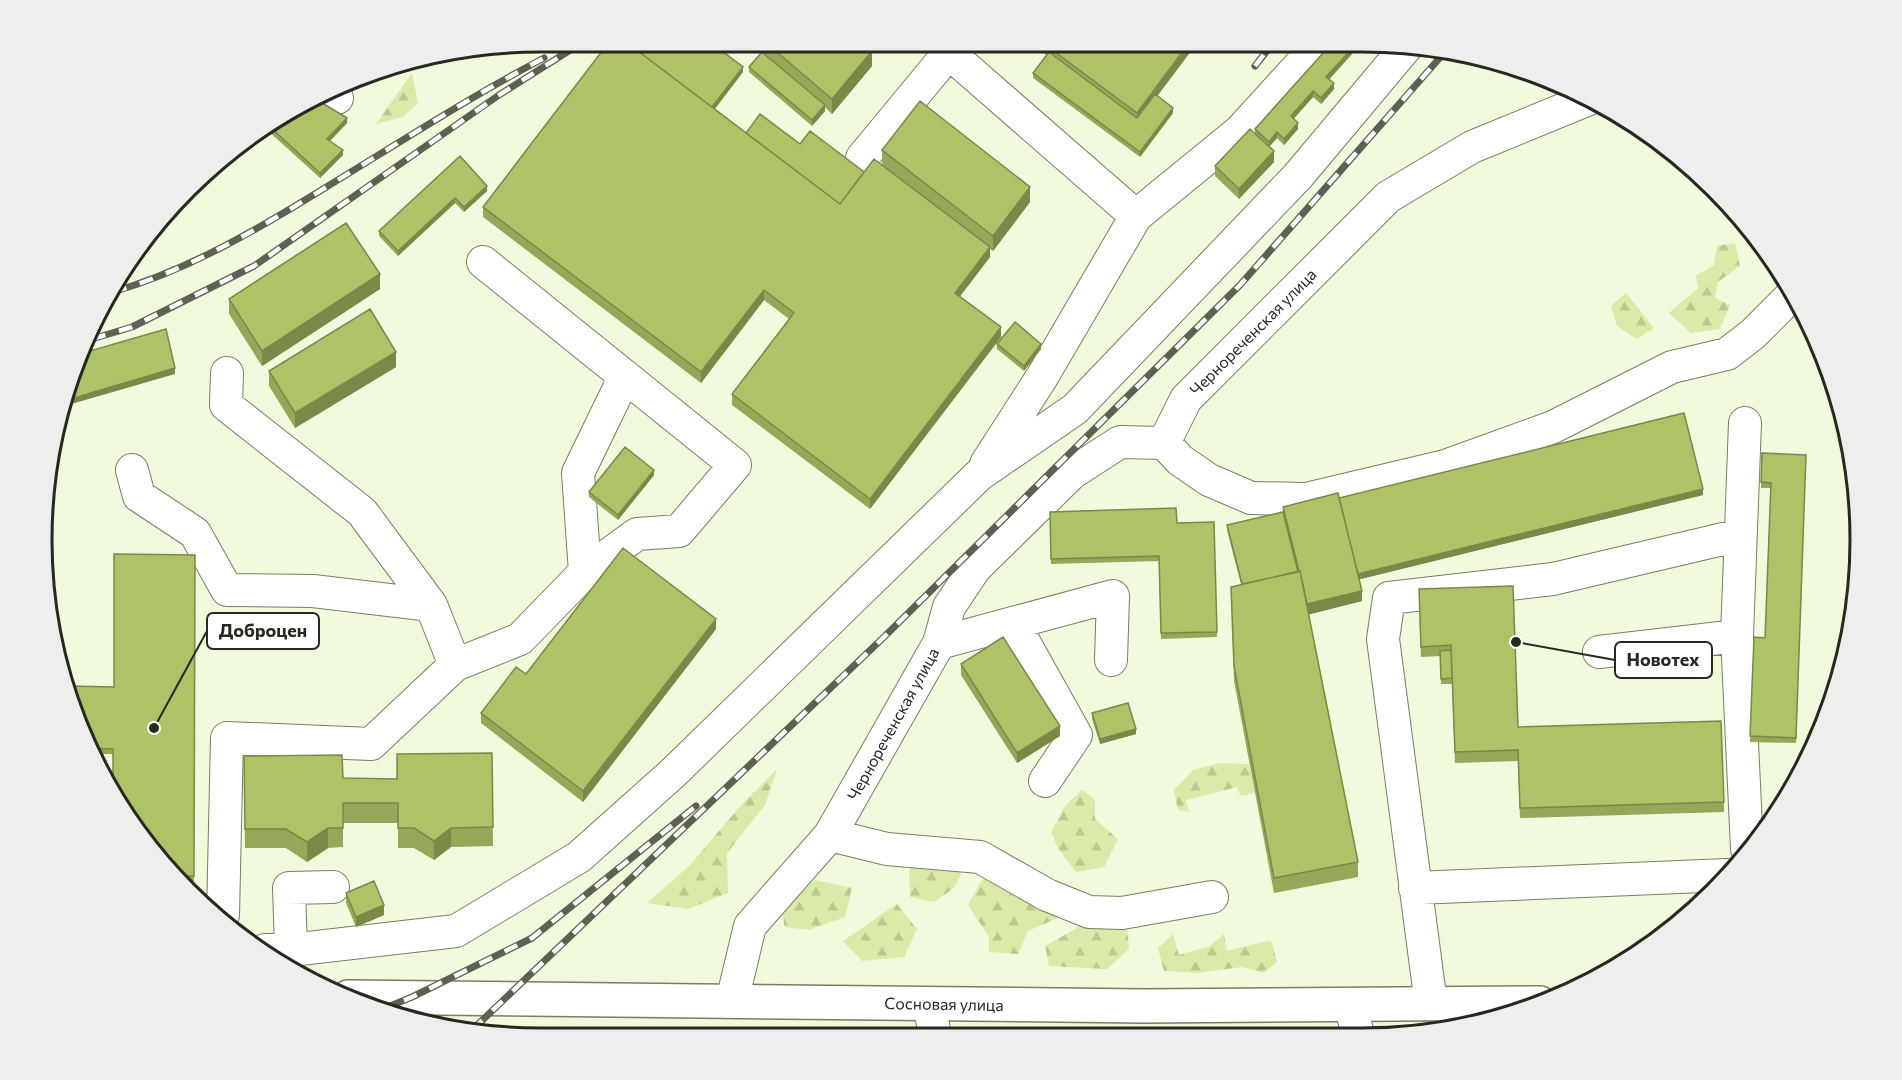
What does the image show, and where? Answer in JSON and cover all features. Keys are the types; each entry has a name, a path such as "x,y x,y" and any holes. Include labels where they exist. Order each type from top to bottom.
{"main road":[{"name":"Сосновая улица","path":"371,997 929,1004 1354,1019 1431,1004 1515,1003"}],"street":[{"path":"862,158 950,52"},
{"path":"957,52 1136,216"},
{"path":"979,475 1042,377 1136,216 1240,130 1312,52"},
{"path":"333,886 289,888 278,950 456,931 579,857 673,773 979,475 1075,410 1298,176 1400,55"},
{"name":"Чернореченская улица","path":"732,1001 750,926 830,835 939,643 950,607 975,568 1072,473 1120,442 1164,443 1186,399 1388,197 1472,147 1579,103"},
{"path":"223,910 227,738 370,744 455,665 520,639 585,572 638,534 679,531 735,465 483,262"},
{"path":"1164,443 1179,460 1209,480 1251,498 1306,498 1433,468 1554,427 1672,367 1727,354 1752,334 1786,300"},
{"path":"227,373 226,405 362,512 431,604 455,665"},
{"path":"585,572 578,473 625,376"},
{"path":"1745,423 1737,636 1747,840"},
{"path":"132,470 139,496 195,533 227,590 313,591 431,604"},
{"path":"1431,1004 1383,639 1389,598 1553,579 1740,535"},
{"path":"939,643 1113,596 1111,660"},
{"path":"1014,624 1076,735 1045,781"},
{"path":"1599,652 1737,636"},
{"path":"830,835 887,849 980,857 1047,894 1089,912 1122,914 1212,897"},
{"path":"1415,888 1716,875"},
{"path":"929,1004 933,1028"}],"green space":[{"path":"412,73 418,103 403,117 376,124"},
{"path":"1735,243 1740,266 1718,282 1715,298 1730,305 1720,329 1691,333 1669,313 1698,288 1696,276 1714,265 1717,246"},
{"path":"1626,293 1654,328 1637,339 1617,326 1611,306"},
{"path":"1220,763 1249,764 1255,793 1241,796 1237,787 1186,800 1189,812 1178,810 1174,790 1193,770"},
{"path":"777,769 765,805 727,853 728,893 688,909 647,903 689,866 742,804"},
{"path":"1082,790 1095,799 1095,819 1118,839 1104,867 1076,872 1058,848 1051,832 1065,806"},
{"path":"945,842 971,854 954,888 934,902 910,897 909,870"},
{"path":"986,873 1060,917 1028,931 1018,954 989,952 989,937 968,905"},
{"path":"815,880 852,888 845,917 809,930 784,927 783,910"},
{"path":"897,904 917,929 904,957 862,961 843,941"},
{"path":"1082,925 1127,925 1129,949 1107,969 1049,966 1045,946"},
{"path":"1173,934 1179,955 1210,946 1224,934 1227,951 1271,940 1277,962 1264,973 1241,967 1199,973 1164,971 1158,948"}],"building":[{"path":"601,52 639,52 840,204 874,159 990,247 955,293 1001,327 870,499 732,394 794,313 764,290 701,372 483,207"},
{"path":"644,52 723,52 743,67 712,107 642,54"},
{"path":"762,52 825,105 812,120 749,67"},
{"path":"777,52 871,52 832,99"},
{"path":"1049,52 1137,118 1155,94 1173,108 1140,152 1033,73"},
{"path":"1055,52 1182,52 1137,113"},
{"path":"1324,52 1349,52 1326,77 1334,83 1321,98 1313,91 1291,116 1298,123 1284,139 1277,132 1269,142 1255,129"},
{"path":"920,101 1030,187 993,236 882,150"},
{"path":"323,103 347,118 327,139 343,150 320,173 275,131"},
{"path":"760,114 800,144 810,131 864,172 840,204 746,133"},
{"path":"1250,129 1274,151 1239,189 1215,166"},
{"path":"460,156 487,186 464,207 455,198 398,251 379,231"},
{"path":"346,223 380,274 262,351 229,299"},
{"path":"370,309 396,352 295,413 269,371"},
{"path":"1015,322 1041,344 1024,366 997,344"},
{"path":"166,329 175,368 74,398 91,351"},
{"path":"1684,413 1703,489 1358,574 1339,498"},
{"path":"625,447 654,470 618,515 589,492"},
{"path":"1762,453 1806,455 1796,738 1750,736 1754,637 1765,638 1771,483 1761,482"},
{"path":"1338,493 1362,591 1307,604 1283,507"},
{"path":"1176,508 1177,523 1214,522 1217,632 1161,633 1159,556 1051,559 1050,512"},
{"path":"1283,512 1298,572 1242,584 1227,525"},
{"path":"623,548 716,619 583,791 481,713 516,667 526,674"},
{"path":"114,554 195,555 194,876 187,876 153,837 118,784 113,775 113,749 100,748 75,686 114,687"},
{"path":"1300,571 1358,862 1274,878 1234,666 1231,587"},
{"path":"1513,586 1518,727 1721,721 1724,802 1520,808 1518,750 1455,752 1451,645 1421,647 1419,589"},
{"path":"1003,637 1060,726 1017,753 961,664"},
{"path":"1451,650 1452,678 1441,679 1440,651"},
{"path":"1128,703 1136,729 1100,739 1092,713"},
{"path":"492,753 493,827 451,828 434,841 414,828 398,828 398,803 343,803 343,828 328,828 307,842 286,829 245,829 244,756 342,755 343,778 397,779 397,754"},
{"path":"374,881 384,905 356,917 346,893"}],"railway":[{"path":"97,338 132,327 254,266 499,95 567,52"},
{"path":"1255,66 1266,52"},
{"path":"122,289 170,272 251,232 462,104 544,58"},
{"path":"479,1023 885,636 1240,285 1439,59"},
{"path":"393,1005 532,938 696,806"}],"place":[{"name":"Новотех","path":"1516,642"},
{"name":"Доброцен","path":"154,728"}]}
